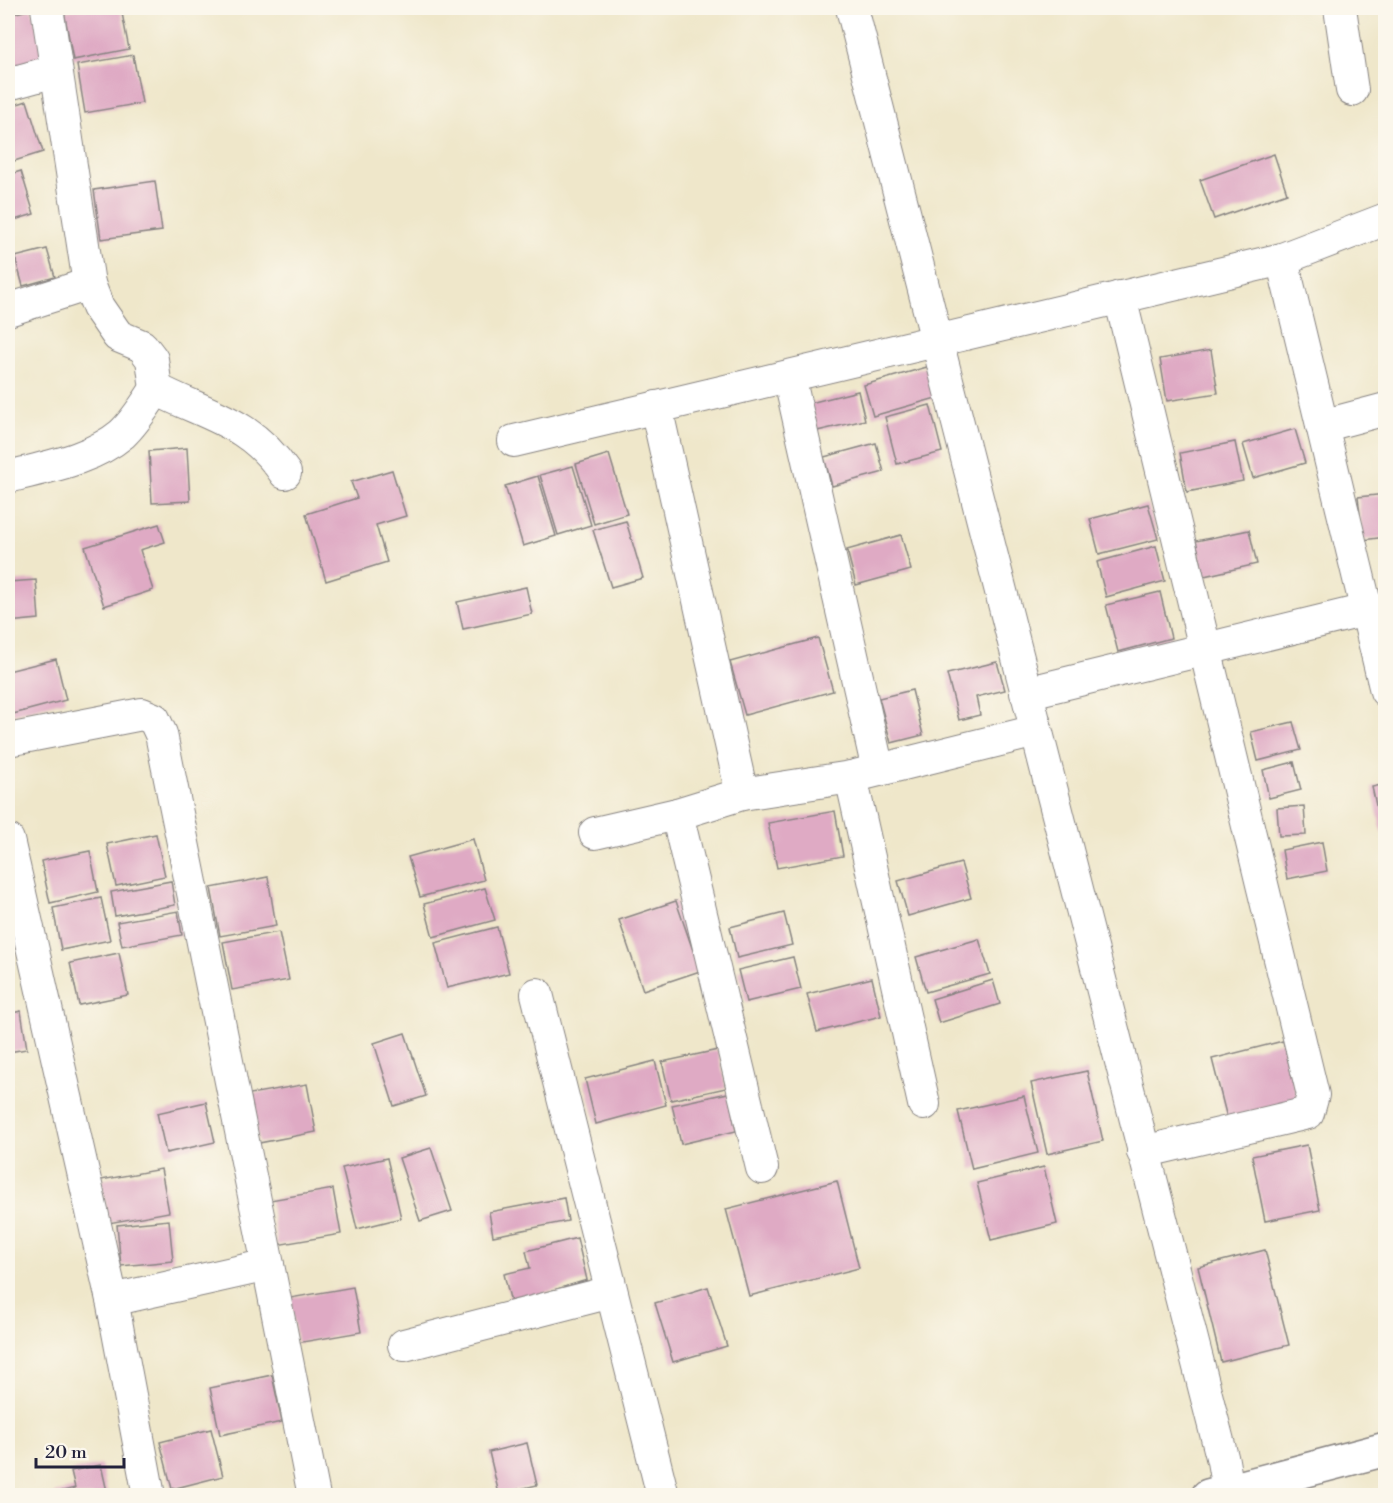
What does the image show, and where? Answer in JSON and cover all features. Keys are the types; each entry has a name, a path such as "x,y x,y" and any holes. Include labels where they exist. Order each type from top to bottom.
{"street":[{"path":"8,477 70,461 101,448 122,434 156,389 152,358 142,346 118,336 98,307 89,284 47,8"},
{"path":"852,8 1220,1449 1221,1494 1386,1449"},
{"path":"1340,8 1352,90"},
{"path":"8,84 55,71"},
{"path":"514,441 1282,259 1386,219"},
{"path":"1282,259 1386,691"},
{"path":"8,310 89,284"},
{"path":"1120,297 1313,1095 1308,1113 1143,1152"},
{"path":"789,376 865,773 924,1104"},
{"path":"156,389 244,430 274,456 285,473"},
{"path":"656,408 742,794"},
{"path":"1322,426 1386,409"},
{"path":"1026,693 1366,610"},
{"path":"8,740 142,714 154,719 161,734 314,1496"},
{"path":"595,833 677,814 742,794 865,773 1036,731"},
{"path":"677,814 762,1168"},
{"path":"8,840 112,1300 149,1496"},
{"path":"537,994 663,1496"},
{"path":"112,1300 268,1265"},
{"path":"404,1345 611,1292"}],"building":[{"path":"84,8 121,8 129,49 73,60 64,11"},
{"path":"32,9 47,65 14,73 8,49 8,15"},
{"path":"133,55 142,103 85,113 77,65"},
{"path":"27,101 43,152 8,163 8,107"},
{"path":"1274,154 1287,193 1214,219 1200,180"},
{"path":"21,171 34,214 8,222 8,175"},
{"path":"155,181 162,231 101,239 94,190"},
{"path":"8,246 15,274 8,275"},
{"path":"47,249 55,277 23,286 15,257"},
{"path":"1211,350 1218,393 1167,401 1160,359"},
{"path":"934,365 943,396 873,416 864,385"},
{"path":"858,391 865,420 817,431 810,403"},
{"path":"930,405 942,452 897,464 885,417"},
{"path":"1295,429 1305,463 1253,478 1243,444"},
{"path":"1235,442 1243,481 1187,492 1180,453"},
{"path":"876,443 884,472 832,486 824,457"},
{"path":"187,448 190,501 152,503 149,451"},
{"path":"609,454 627,514 594,524 576,464"},
{"path":"573,466 591,525 558,535 540,475"},
{"path":"392,470 406,516 376,525 387,562 326,581 306,514 357,498 351,482"},
{"path":"538,476 556,536 523,546 505,486"},
{"path":"1386,494 1386,537 1363,540 1358,497"},
{"path":"1148,504 1158,539 1099,554 1090,519"},
{"path":"626,521 643,578 611,587 593,530"},
{"path":"159,524 165,542 140,550 153,590 104,606 85,547"},
{"path":"1249,530 1257,564 1204,576 1196,541"},
{"path":"901,535 911,570 856,585 847,550"},
{"path":"1156,546 1165,581 1106,597 1097,562"},
{"path":"36,580 39,619 8,622 8,582"},
{"path":"526,587 532,614 463,629 457,602"},
{"path":"1160,592 1171,638 1118,652 1106,605"},
{"path":"818,638 833,691 745,715 730,662"},
{"path":"56,659 66,700 13,714 8,691 8,671"},
{"path":"997,662 1005,690 976,697 980,715 959,720 947,674"},
{"path":"912,690 923,735 891,743 879,698"},
{"path":"1293,722 1301,750 1258,761 1251,732"},
{"path":"1294,762 1301,790 1269,798 1263,770"},
{"path":"1386,784 1386,832 1382,833 1372,787"},
{"path":"1304,806 1306,835 1279,836 1277,808"},
{"path":"835,811 843,856 777,868 768,823"},
{"path":"156,834 165,876 116,886 107,844"},
{"path":"473,839 484,880 420,897 408,857"},
{"path":"1322,842 1327,871 1287,879 1282,850"},
{"path":"90,851 98,892 50,903 41,861"},
{"path":"961,863 971,898 908,916 898,881"},
{"path":"268,877 276,926 220,936 211,888"},
{"path":"171,881 175,905 115,916 111,892"},
{"path":"485,888 495,920 433,937 424,904"},
{"path":"101,898 110,940 61,950 53,908"},
{"path":"676,901 700,971 643,990 619,920"},
{"path":"178,911 182,935 122,946 117,922"},
{"path":"784,913 792,945 737,958 730,927"},
{"path":"497,927 509,973 447,988 435,943"},
{"path":"279,932 289,980 232,990 223,942"},
{"path":"979,939 990,974 926,992 916,957"},
{"path":"119,953 128,995 79,1005 70,963"},
{"path":"793,957 801,989 746,1002 738,970"},
{"path":"872,978 881,1016 817,1032 807,994"},
{"path":"993,980 1000,1004 939,1023 932,999"},
{"path":"21,1011 27,1049 8,1052 8,1014"},
{"path":"405,1033 426,1096 394,1106 374,1043"},
{"path":"1283,1041 1298,1100 1227,1118 1212,1059"},
{"path":"718,1050 726,1088 671,1100 662,1062"},
{"path":"655,1061 666,1105 596,1124 585,1079"},
{"path":"1087,1071 1103,1141 1047,1154 1031,1083"},
{"path":"307,1084 316,1132 259,1143 250,1094"},
{"path":"728,1093 736,1131 681,1144 672,1105"},
{"path":"1024,1096 1038,1153 972,1169 958,1111"},
{"path":"206,1102 215,1142 166,1153 157,1113"},
{"path":"1307,1145 1320,1210 1265,1221 1252,1156"},
{"path":"431,1148 452,1211 420,1221 399,1158"},
{"path":"387,1158 401,1218 357,1229 342,1168"},
{"path":"1044,1167 1057,1224 991,1240 977,1183"},
{"path":"161,1169 169,1212 109,1223 101,1180"},
{"path":"837,1181 859,1268 749,1296 726,1209"},
{"path":"333,1189 341,1234 277,1245 270,1200"},
{"path":"564,1198 568,1221 493,1236 489,1212"},
{"path":"169,1220 173,1261 121,1266 117,1225"},
{"path":"577,1238 587,1280 511,1303 504,1274 530,1268 526,1251"},
{"path":"1265,1250 1289,1345 1221,1362 1198,1267"},
{"path":"353,1287 361,1332 297,1343 290,1298"},
{"path":"708,1287 727,1346 673,1362 655,1303"},
{"path":"272,1375 282,1422 220,1435 210,1388"},
{"path":"211,1429 223,1476 172,1489 160,1442"},
{"path":"527,1443 537,1485 499,1494 489,1452"},
{"path":"101,1465 108,1496 55,1496 55,1493 75,1488 71,1471"}]}
